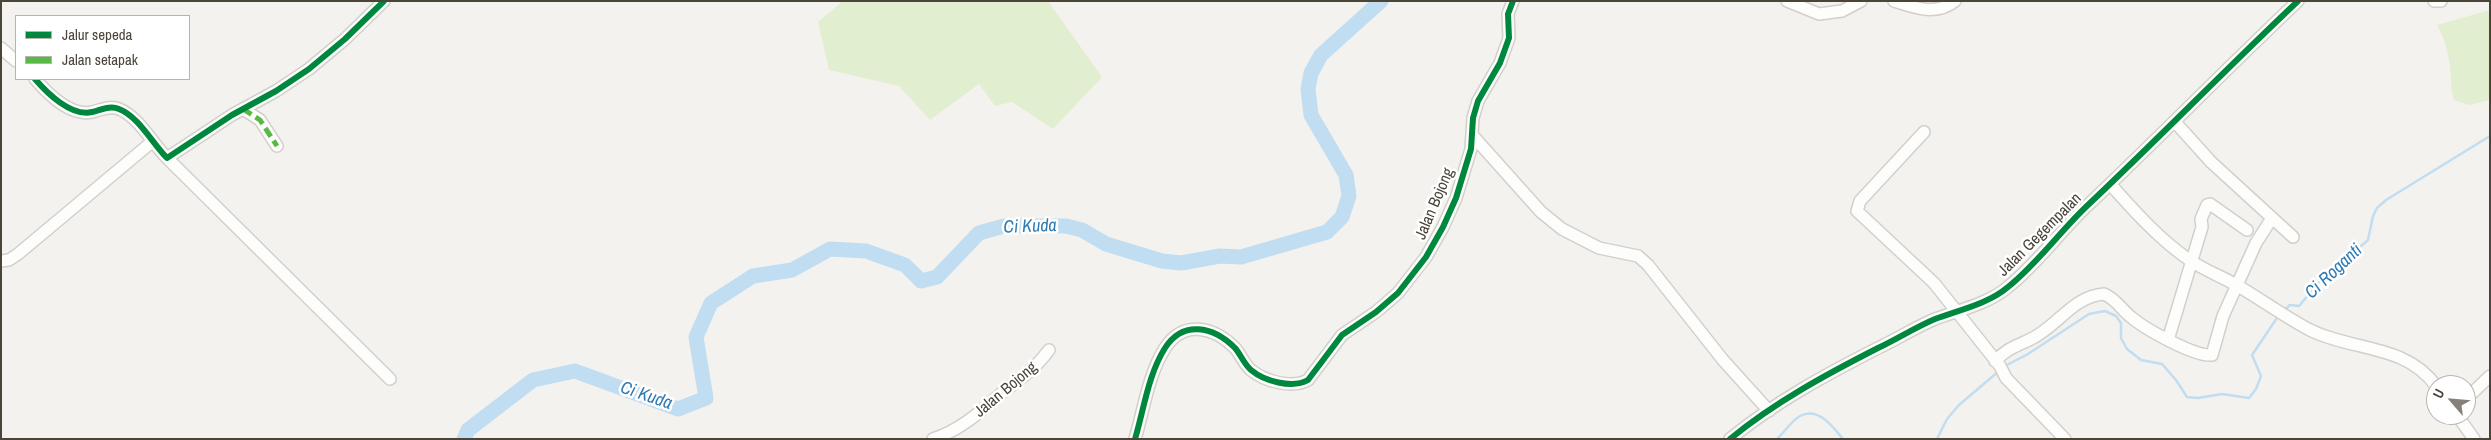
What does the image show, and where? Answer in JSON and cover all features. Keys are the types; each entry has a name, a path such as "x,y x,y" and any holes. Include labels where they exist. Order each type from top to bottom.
{"street":[{"path":"168,158 309,69 384,1"},
{"name":"Jalan Bojong","path":"1135,439 1153,374 1164,349 1175,334 1194,328 1216,334 1236,349 1250,370 1264,378 1274,382 1302,383 1308,380 1342,335 1389,302 1426,257 1456,198 1471,149 1473,118 1478,100 1500,63 1510,38 1508,14 1513,1"},
{"path":"1787,1 1820,14 1842,11 1861,1"},
{"path":"1894,1 1923,10 1936,9 1955,1"},
{"name":"Jalan Gegempalan","path":"1730,439 1827,374 1936,319 1958,312 2006,289 2039,258 2090,203 2111,185 2145,148 2175,122 2229,66 2298,1"},
{"path":"2434,1 2441,1"},
{"path":"1,48 15,59"},
{"path":"35,80 50,94 74,110 83,113 107,108 118,108 129,116 168,158 390,379"},
{"path":"243,110 260,120 277,146"},
{"path":"2175,122 2211,162 2293,237"},
{"path":"1924,132 1860,201 1857,212 1934,283 1997,363 2006,378 2065,439"},
{"path":"1473,136 1541,212 1562,230 1599,248 1638,256 1648,265 1723,360 1770,411"},
{"path":"2,262 12,259 26,248 153,142"},
{"path":"2111,185 2167,243 2192,262 2327,337 2403,358 2429,375"},
{"path":"2168,340 2202,227 2201,219 2208,204 2247,230"},
{"path":"1997,363 2007,348 2032,339 2081,302 2097,295 2110,297 2145,328 2168,340 2209,356 2214,354 2216,339 2223,316 2256,243 2272,218"},
{"name":"Jalan Bojong","path":"933,439 947,434 969,421 1038,365 1048,350"},
{"path":"2476,390 2490,376"},
{"path":"2464,425 2474,439"}],"green space":[{"path":"843,1 1048,1 1102,77 1053,129 1012,102 995,106 979,84 930,120 899,86 829,70 818,22"},
{"path":"2490,10 2490,100 2469,105 2454,100 2447,51 2437,25"}],"waterway":[{"name":"Ci Kuda","path":"464,439 468,430 533,380 575,371 678,409 706,398 696,337 711,303 753,276 792,270 830,249 866,251 905,265 921,281 937,277 979,233 1004,226 1066,226 1082,230 1106,244 1162,261 1181,263 1220,256 1241,257 1327,232 1342,217 1349,196 1346,175 1311,115 1308,89 1311,73 1321,55 1381,1"},
{"name":"Ci Roganti","path":"2283,311 2290,305 2299,306 2320,281 2368,240 2373,216 2377,208 2386,200 2490,136"},
{"name":"Ci Roganti","path":"2003,367 2028,354 2089,314 2105,311 2116,316 2121,323 2121,338 2127,349 2141,360 2162,364 2187,397 2198,398 2222,394 2249,398 2256,389 2261,376 2252,355 2279,315"},
{"name":"Ci Roganti","path":"1937,439 1947,419 1959,405 1999,371"},
{"name":"Ci Roganti","path":"1777,439 1794,421 1800,416 1807,414 1813,414 1825,419 1843,439"}],"marked path":[{"path":"243,109 260,120 277,146"}],"cycle path":[{"path":"36,80 60,103 76,111 84,113 112,108 126,113 139,124 167,158 232,115 276,91 309,69 345,39 384,1"},
{"path":"1135,439 1154,369 1165,348 1180,333 1198,329 1208,331 1235,348 1249,368 1257,374 1286,384 1301,383 1308,380 1342,335 1376,312 1398,293 1426,257 1443,227 1456,198 1471,149 1473,118 1478,101 1500,63 1509,38 1508,14 1513,1"},
{"path":"1730,439 1783,401 1840,368 1928,322 1992,298 2008,287 2029,268 2079,214 2298,1"}]}
